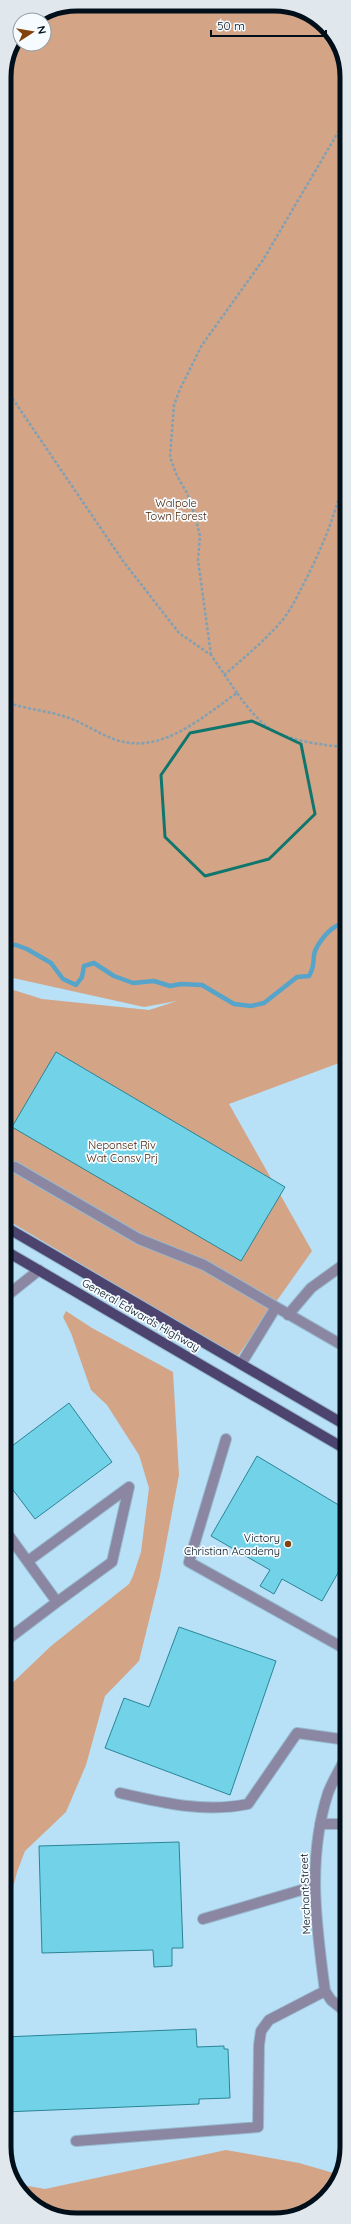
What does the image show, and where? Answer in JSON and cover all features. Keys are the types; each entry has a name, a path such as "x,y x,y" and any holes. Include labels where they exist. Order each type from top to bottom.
{"main road":[{"name":"General Edwards Highway","path":"11,1230 340,1422"},
{"name":"General Edwards Highway","path":"11,1254 340,1446"}],"street":[{"path":"15,1166 139,1239 204,1265 340,1344"},
{"path":"288,1315 311,1288 340,1267"},
{"path":"11,1292 39,1270"},
{"path":"240,1364 276,1307"},
{"path":"226,1438 189,1562 340,1643"},
{"path":"11,1637 112,1562 129,1487 28,1562"},
{"path":"11,1539 57,1602"},
{"path":"120,1792 159,1802 202,1808 226,1809 248,1804 297,1733 340,1739"},
{"name":"Merchant Street","path":"325,1991 315,1886 315,1851 320,1824 329,1792 340,1771"},
{"path":"320,1824 340,1824"},
{"path":"203,1919 315,1886"},
{"path":"76,2141 258,2127 259,2045 261,2031 269,2020 325,1991 331,2000 340,2007"}],"path":[{"path":"211,655 199,567 200,536 187,493 177,476 170,457 174,406 202,345 263,260 340,129"},
{"path":"11,396 123,561 179,632 211,655 236,693 266,727 288,736 324,746 340,747"},
{"path":"224,675 255,650 281,622 298,596 321,552 340,490"},
{"path":"11,704 21,708 66,717 117,741 135,744 155,742 181,732 236,693"}],"highlighted area":[{"path":"252,721 301,744 315,814 269,859 205,876 165,837 161,775 190,733"}],"green space":[{"name":"Walpole Town Forest","path":"274,11 291,13 311,22 321,30 331,44 339,64 340,1063 229,1104 312,1251 237,1357 11,1222 11,989 42,999 149,1010 177,1001 144,1007 11,978 12,64 16,52 52,52 52,16 64,12"},
{"path":"66,1311 92,1328 173,1372 179,1475 160,1576 139,1661 105,1696 86,1765 66,1812 25,1851 17,1872 11,1896 11,1684 51,1646 129,1584 141,1552 149,1488 139,1455 107,1405 91,1390 71,1333 63,1317"},
{"path":"226,2150 299,2163 334,2173 324,2191 314,2199 291,2211 279,2213 64,2212 44,2204 27,2191 23,2185 45,2189"}],"building":[{"path":"56,1052 285,1187 241,1261 12,1127"},
{"path":"69,1403 112,1462 35,1519 11,1487 11,1447"},
{"path":"257,1456 340,1506 340,1569 322,1601 282,1579 274,1594 260,1586 270,1570 211,1536"},
{"path":"179,1627 276,1661 230,1795 105,1748 124,1698 149,1707"},
{"path":"179,1842 183,1948 172,1948 172,1966 154,1967 153,1950 42,1953 39,1846"},
{"path":"196,2029 197,2047 224,2046 224,2049 228,2049 230,2098 199,2099 199,2104 11,2112 11,2037"}],"waterway":[{"path":"11,945 16,945 27,949 51,963 63,979 76,985 82,977 84,966 94,963 114,976 133,983 154,981 170,986 181,984 202,985 234,1004 251,1006 264,1003 297,977 309,976 313,965 315,951 328,932 340,924"}],"place":[{"name":"Victory Christian Academy","path":"288,1544"}],"park label":[{"name":"Neponset Riv Wat Consv Prj","path":"122,1151"}]}
